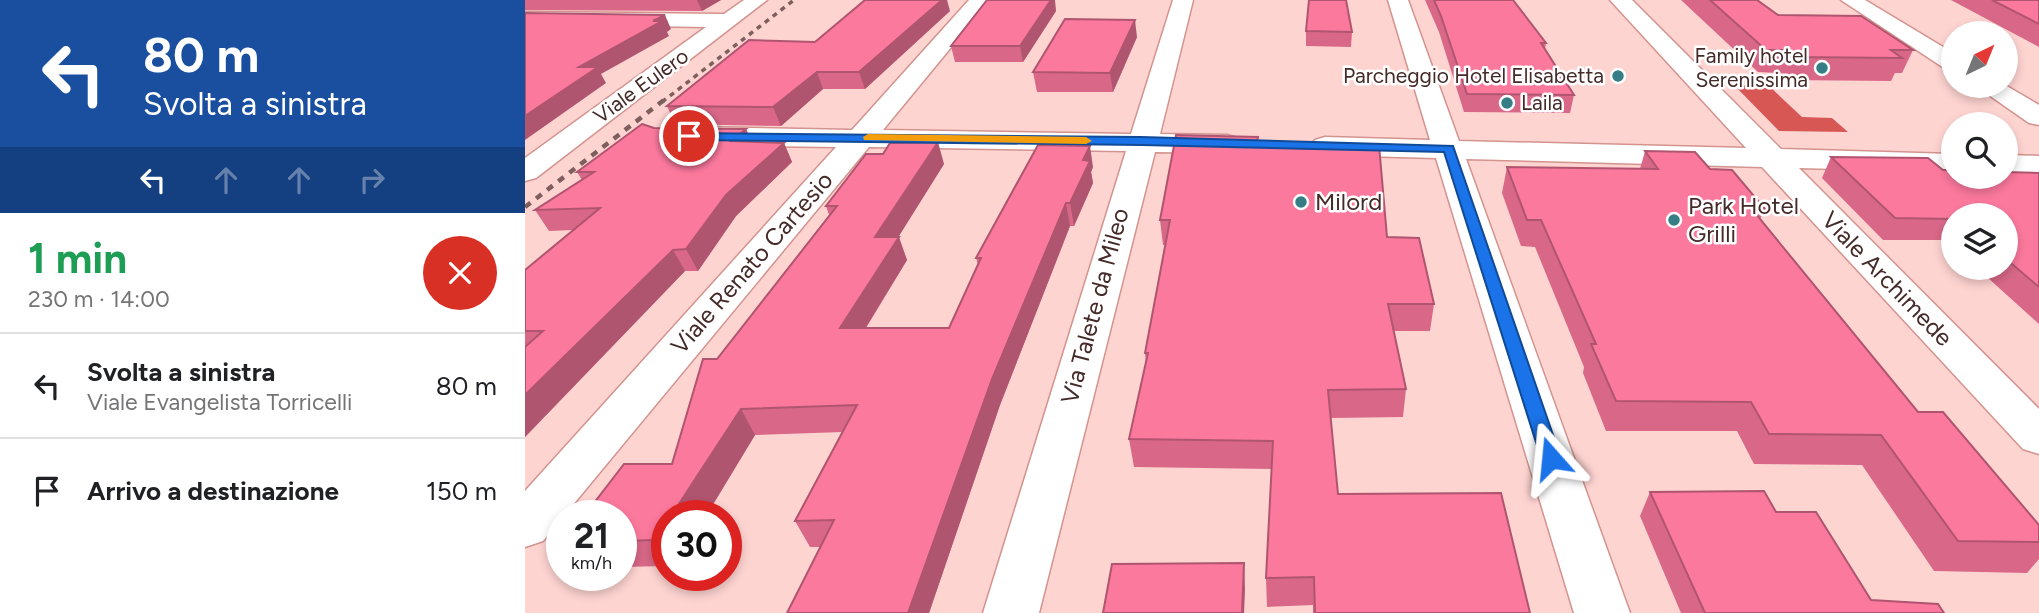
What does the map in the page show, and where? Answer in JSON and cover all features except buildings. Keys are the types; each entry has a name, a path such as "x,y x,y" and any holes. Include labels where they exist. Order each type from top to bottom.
{"street":[{"name":"Viale Eulero","path":"525,172 757,0"},
{"name":"Viale Renato Cartesio","path":"525,526 980,0"},
{"name":"Via Talete da Mileo","path":"1011,613 1141,141 1183,0"},
{"path":"1398,0 1602,613"},
{"name":"Viale Archimede","path":"1620,0 2039,437"},
{"path":"1851,0 1941,56"},
{"path":"525,18 729,21"},
{"path":"2008,98 2039,117"},
{"path":"677,136 1257,144"},
{"path":"525,141 565,142"},
{"path":"1298,145 1941,163"},
{"path":"2018,164 2039,165"}],"shaded area":[{"path":"1734,85 1768,85 1802,117 1832,118 1848,132 1779,131"}],"railway":[{"path":"662,102 794,0"},
{"path":"525,207 664,100"}],"slow traffic":[{"path":"868,137 1086,141"}],"place":[{"name":"Family hotel Serenissima","path":"1822,68"},
{"name":"Parcheggio Hotel Elisabetta","path":"1618,76"},
{"name":"Laila","path":"1507,103"},
{"name":"Milord","path":"1301,202"},
{"name":"Park Hotel Grilli","path":"1674,220"}],"route":[{"path":"689,136 1141,141 1449,149 1551,458"}]}
